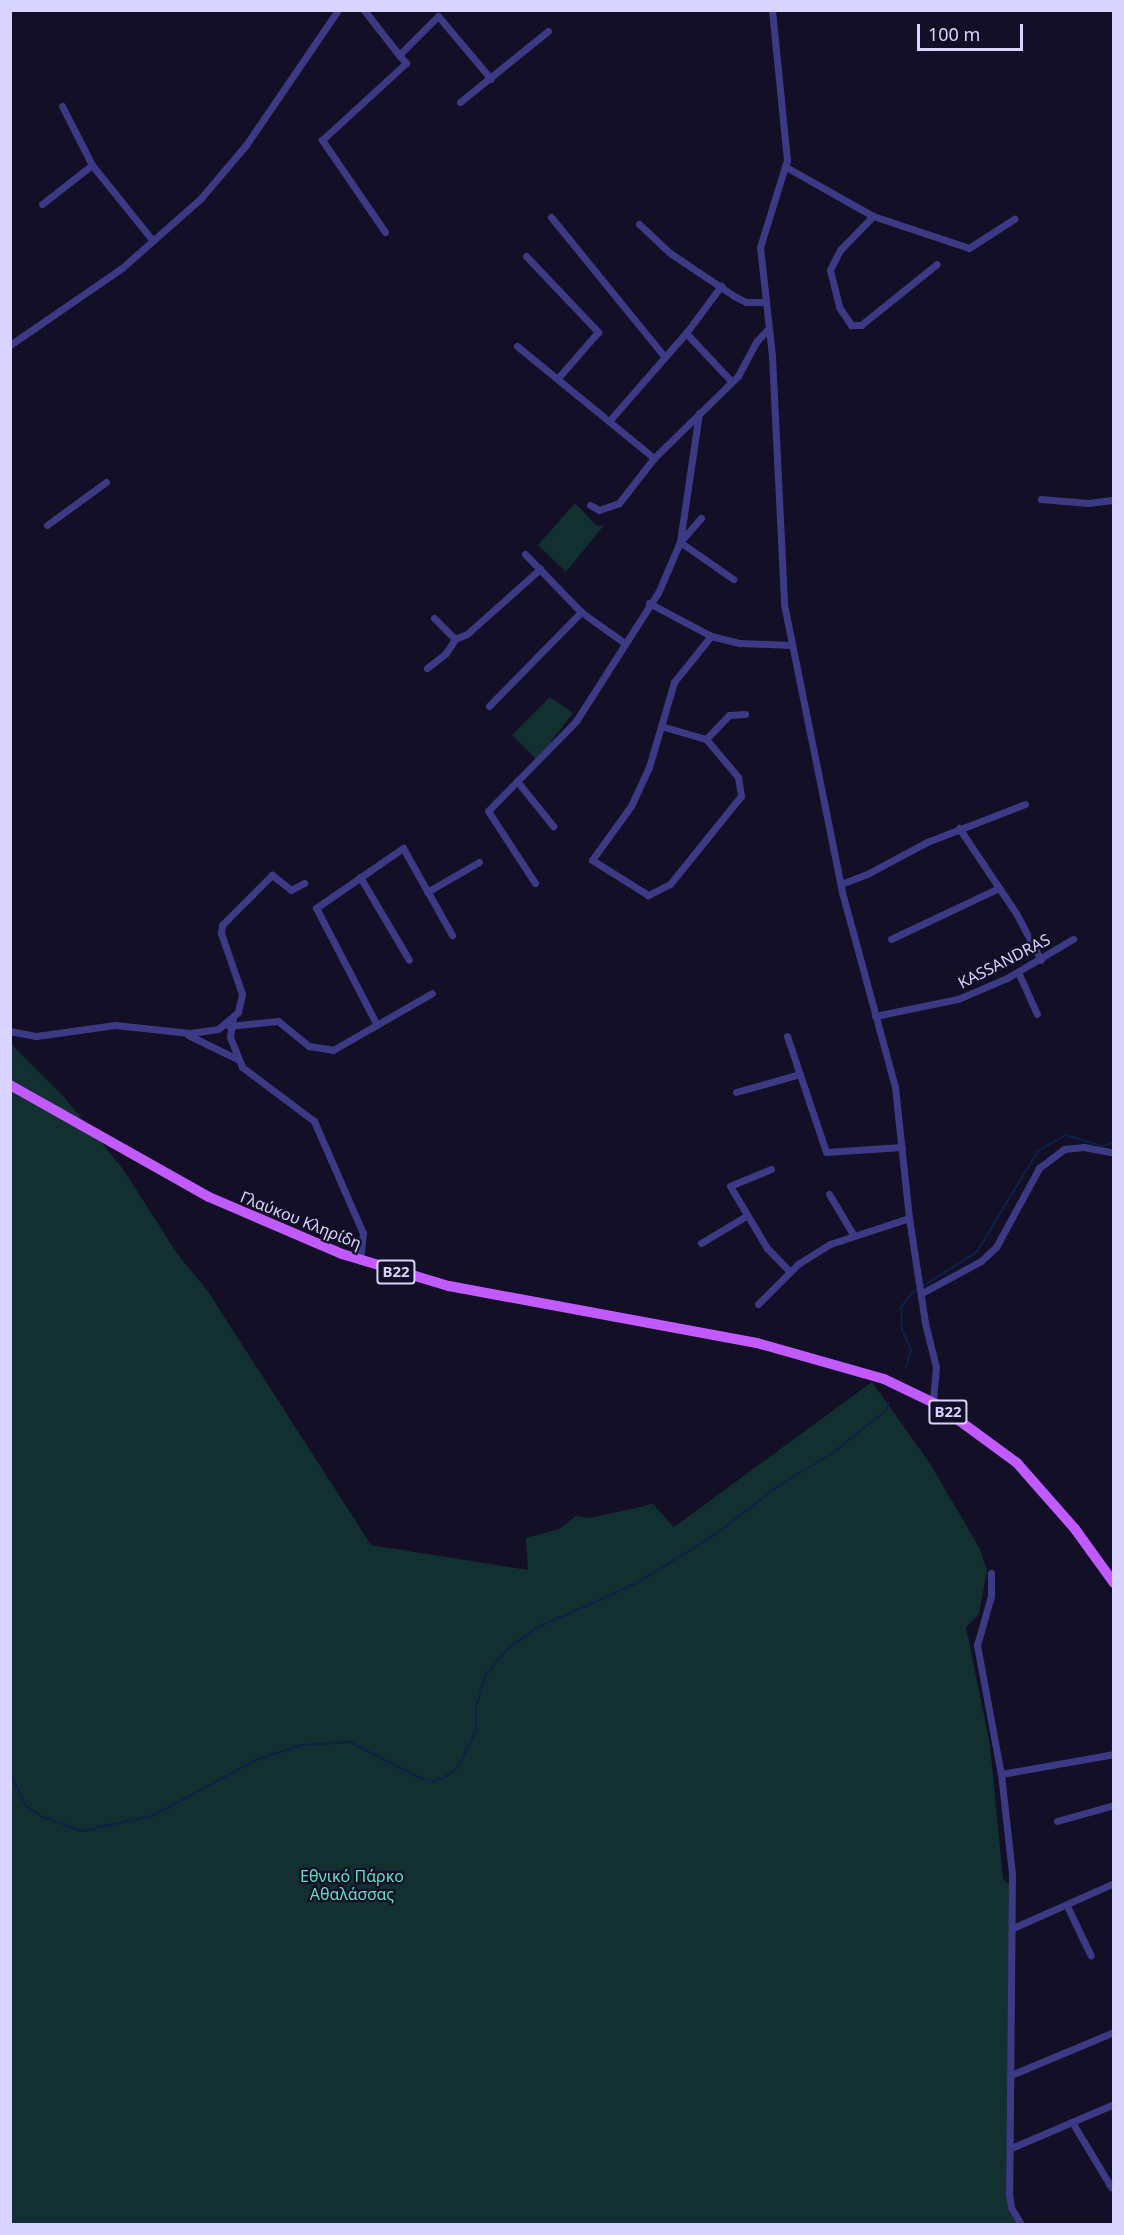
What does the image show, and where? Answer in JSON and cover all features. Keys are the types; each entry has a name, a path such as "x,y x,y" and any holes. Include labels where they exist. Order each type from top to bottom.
{"main road":[{"name":"Γλαύκου Κληρίδη","path":"10,1085 230,1208 360,1261 449,1286 757,1343 817,1358 933,1406 988,1447 1055,1506 1113,1583"}],"street":[{"path":"10,345 122,268 201,198 246,145 338,10"},
{"path":"364,10 406,63 322,140 385,232"},
{"path":"772,10 788,140 786,167 760,247 768,329 781,578 790,645 818,756 841,884 895,1088 909,1218 936,1367 933,1406"},
{"path":"399,54 438,16 491,80"},
{"path":"460,102 491,80 548,31"},
{"path":"62,106 92,165 153,241"},
{"path":"42,204 92,165"},
{"path":"786,167 873,216 969,248 1014,219"},
{"path":"873,216 840,250 830,270 839,307 851,325 861,325 937,264"},
{"path":"550,217 664,356"},
{"path":"639,224 670,253 746,303 764,302"},
{"path":"526,256 598,332 558,378"},
{"path":"610,420 686,333 721,286"},
{"path":"590,505 599,510 619,503 654,458 732,382 760,335 768,329"},
{"path":"686,333 732,382"},
{"path":"517,346 654,458"},
{"path":"680,542 699,413"},
{"path":"47,525 106,482"},
{"path":"1041,499 1088,503 1113,500"},
{"path":"535,884 488,811 576,722 623,642 650,603 680,542 701,518"},
{"path":"680,542 733,579"},
{"path":"525,554 581,612 623,642"},
{"path":"427,668 446,653 455,639 473,630 540,569"},
{"path":"650,603 711,636 740,643 790,645"},
{"path":"489,705 581,612"},
{"path":"434,618 455,639"},
{"path":"661,726 706,739 738,777 741,796 670,884 648,895 592,860 631,806 649,767 661,726 674,682 711,636"},
{"path":"706,739 729,714 745,714"},
{"path":"517,781 553,826"},
{"path":"841,884 959,828 1024,804"},
{"path":"959,828 999,888 1041,960"},
{"path":"377,1025 316,908 403,848 452,935"},
{"path":"428,892 479,862"},
{"path":"237,1059 230,1037 233,1018 242,994 220,933 222,925 272,875 291,890 304,883"},
{"path":"360,877 409,960"},
{"path":"891,939 999,888"},
{"name":"KASSANDRAS","path":"875,1016 958,999 1018,972 1073,939"},
{"path":"1018,972 1037,1014"},
{"path":"10,1031 36,1036 115,1025 181,1032 278,1021 309,1046 323,1051 333,1050 432,993"},
{"path":"218,1029 233,1018"},
{"path":"181,1032 237,1059 264,1085 307,1112 314,1120 363,1233 360,1261"},
{"path":"787,1036 826,1152 902,1147"},
{"path":"736,1092 800,1074"},
{"path":"922,1293 981,1261 996,1247 1039,1168 1064,1149 1083,1147 1110,1152"},
{"path":"771,1169 730,1186 767,1248 790,1272"},
{"path":"829,1194 854,1236"},
{"path":"701,1243 746,1216"},
{"path":"758,1304 790,1272 830,1244 909,1218"},
{"path":"991,1573 991,1596 978,1638 978,1664 1001,1774 1012,1874 1011,2208 1021,2224"},
{"path":"1001,1774 1113,1754"},
{"path":"1057,1821 1113,1805"},
{"path":"1013,1928 1067,1906 1113,1883"},
{"path":"1067,1906 1091,1956"},
{"path":"1011,2075 1113,2032"},
{"path":"1011,2148 1113,2104"},
{"path":"1072,2122 1111,2187"}],"green space":[{"path":"575,503 597,526 604,525 566,572 538,545"},
{"path":"550,697 573,713 537,760 512,735"},
{"name":"Εθνικό Πάρκο Αθαλάσσας","path":"11,1044 64,1097 123,1169 178,1255 207,1290 371,1545 528,1570 526,1538 559,1529 576,1516 590,1518 653,1504 674,1527 872,1382 929,1462 980,1549 987,1571 979,1614 966,1627 990,1745 1003,1879 1010,1885 1008,2211 1017,2224 11,2224"}],"waterway":[{"path":"906,1367 911,1350 902,1330 901,1307 913,1292 977,1252 1038,1151 1066,1135 1103,1146 1114,1142"},
{"path":"10,1774 27,1807 43,1817 82,1831 152,1816 258,1759 302,1745 350,1742 418,1777 434,1781 445,1777 457,1768 476,1731 476,1707 486,1675 504,1652 534,1629 635,1584 716,1534 775,1488 831,1454 885,1411 889,1403"}]}
